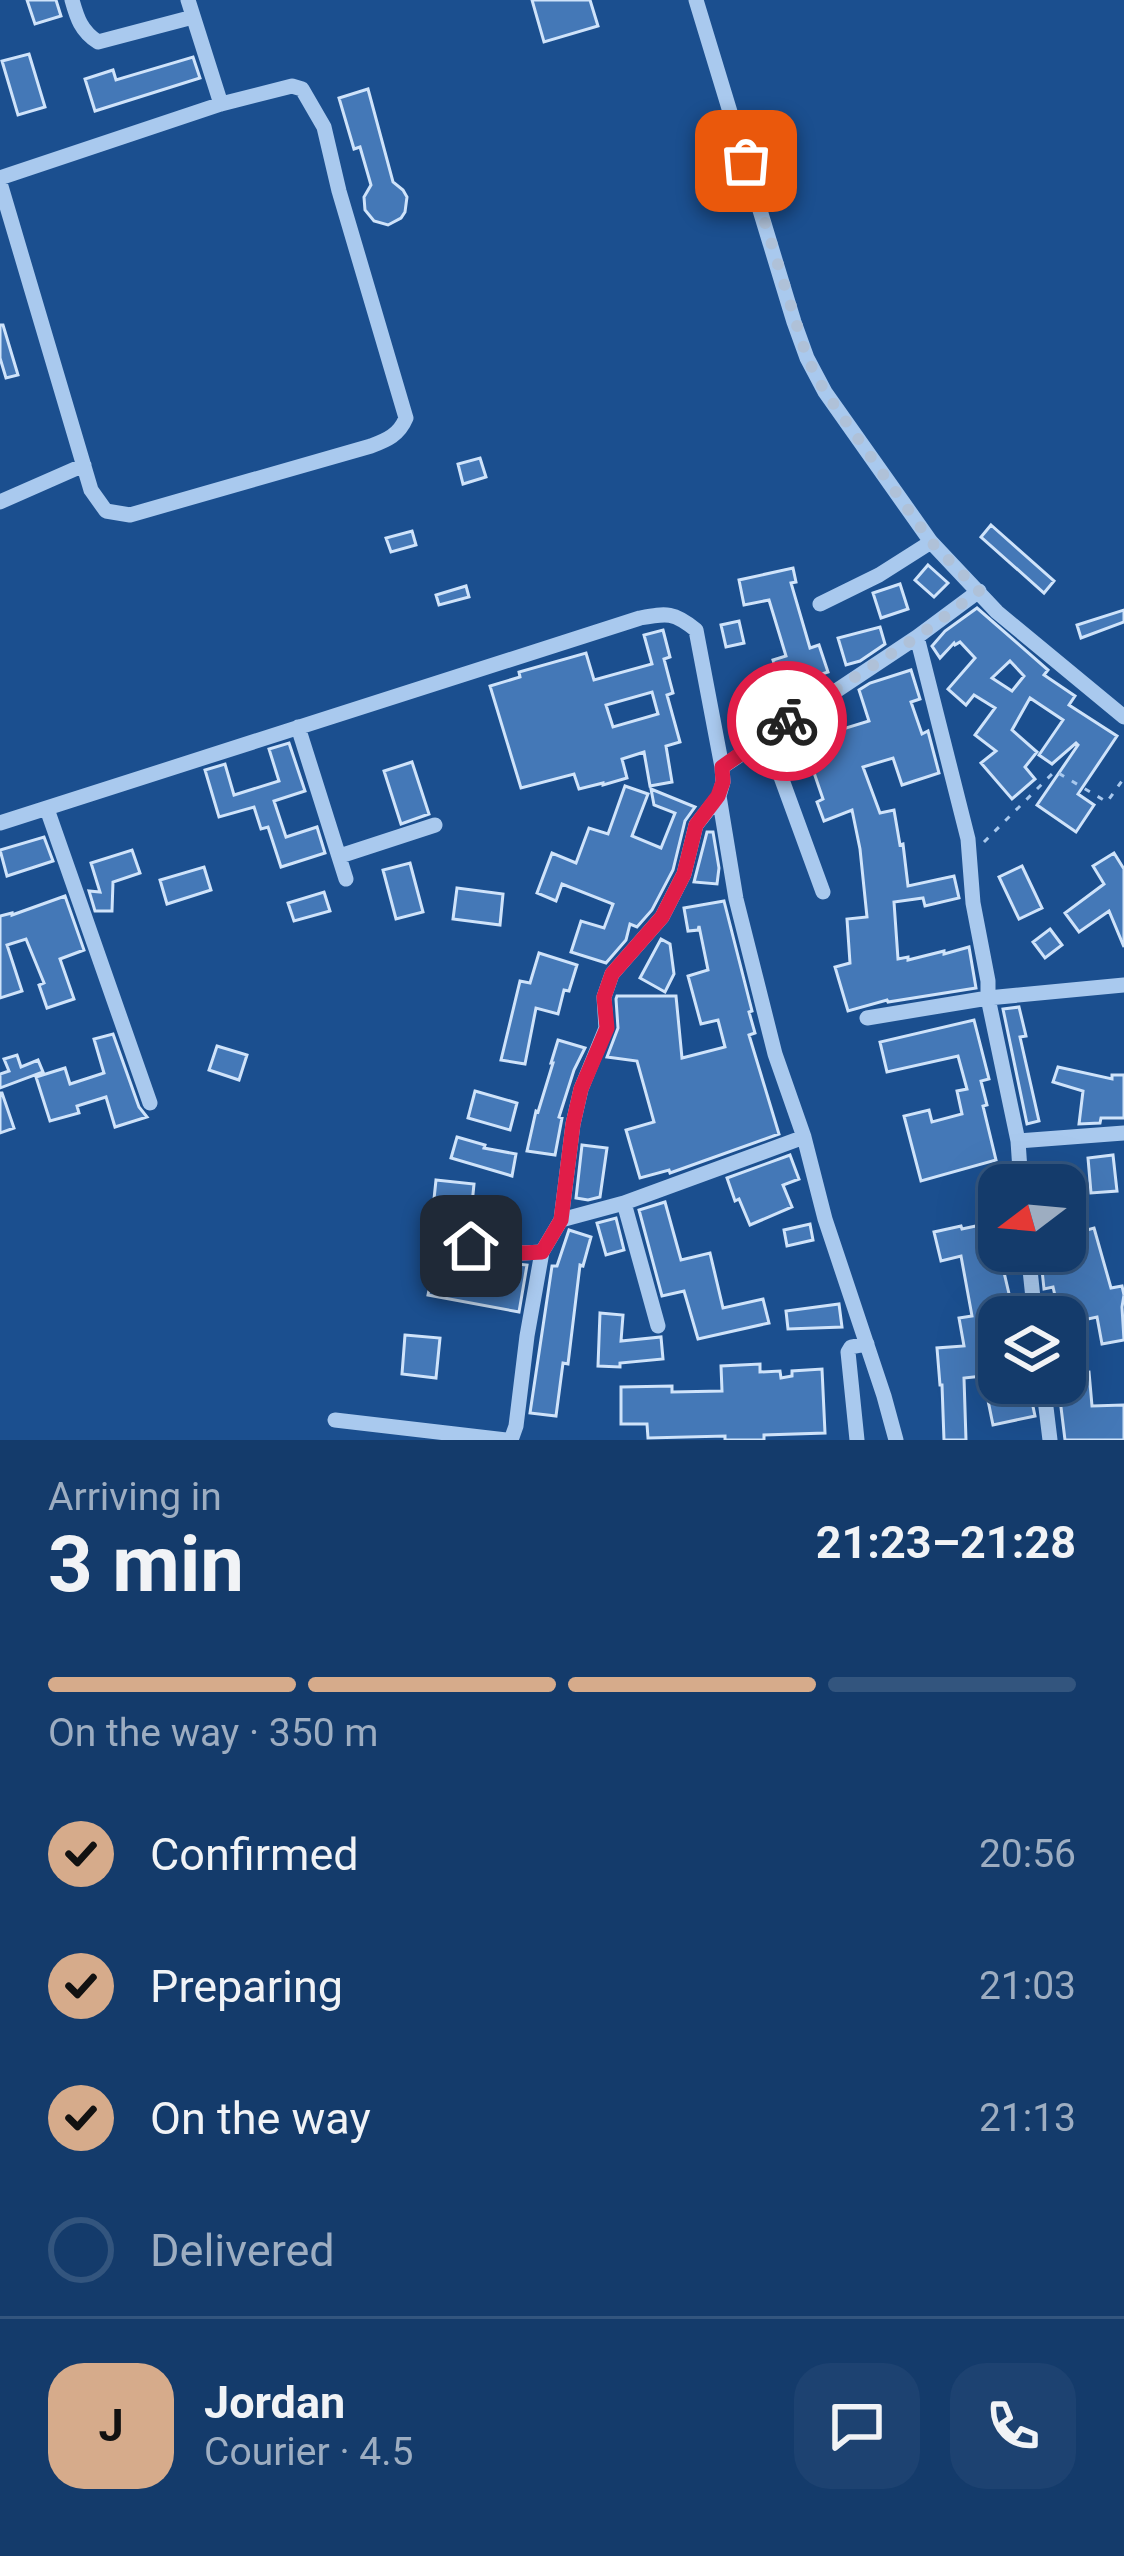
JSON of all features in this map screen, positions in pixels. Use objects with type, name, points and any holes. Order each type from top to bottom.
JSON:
[{"type":"street","points":[[72,0],[86,34],[98,42],[190,8],[221,104]]},
{"type":"street","points":[[696,0],[807,358],[846,426],[931,542],[997,612],[1124,717]]},
{"type":"street","points":[[292,86],[302,89],[313,103],[324,127],[406,418],[392,438],[371,446],[130,514],[106,511],[91,490],[0,180],[221,104],[292,86]]},
{"type":"street","points":[[0,502],[84,465]]},
{"type":"street","points":[[820,604],[931,542]]},
{"type":"street","points":[[722,767],[979,591]]},
{"type":"street","points":[[0,823],[640,617],[667,613],[696,630],[723,782],[696,825],[684,874],[662,917],[612,974],[604,997],[607,1028],[581,1089],[561,1220],[542,1252],[516,1426],[508,1440],[334,1420]]},
{"type":"street","points":[[917,637],[968,839],[988,998],[1020,1164]]},
{"type":"street","points":[[298,727],[346,879]]},
{"type":"street","points":[[766,736],[823,892]]},
{"type":"street","points":[[718,796],[775,1054],[896,1440]]},
{"type":"street","points":[[47,809],[150,1103]]},
{"type":"street","points":[[340,856],[435,826]]},
{"type":"street","points":[[868,1018],[988,998],[1124,985]]},
{"type":"street","points":[[1018,1141],[1124,1133]]},
{"type":"street","points":[[561,1220],[624,1203],[804,1137]]},
{"type":"street","points":[[624,1203],[658,1326]]},
{"type":"street","points":[[471,1246],[542,1252]]},
{"type":"street","points":[[857,1440],[848,1352],[850,1347],[867,1344]]},
{"type":"street","points":[[1046,1404],[1050,1440]]},
{"type":"path","points":[[970,856],[1055,771],[1107,802],[1124,778]]},
{"type":"building","points":[[27,0],[56,0],[61,16],[35,24]]},
{"type":"building","points":[[532,0],[590,0],[598,26],[544,42]]},
{"type":"building","points":[[29,54],[45,107],[18,115],[2,61]]},
{"type":"building","points":[[193,57],[200,78],[95,111],[85,79],[113,70],[116,80]]},
{"type":"building","points":[[368,89],[393,182],[407,197],[401,218],[388,225],[374,221],[365,210],[364,197],[371,185],[339,98]]},
{"type":"building","points":[[0,325],[18,375],[6,378],[0,358]]},
{"type":"building","points":[[480,458],[486,477],[463,484],[458,464]]},
{"type":"building","points":[[991,525],[1054,581],[1044,593],[981,537]]},
{"type":"building","points":[[412,531],[416,545],[391,552],[386,538]]},
{"type":"building","points":[[928,565],[948,583],[934,597],[915,580]]},
{"type":"building","points":[[793,568],[796,582],[791,583],[810,648],[819,645],[828,672],[782,687],[773,660],[786,656],[769,600],[744,605],[739,580]]},
{"type":"building","points":[[900,584],[908,609],[881,618],[873,593]]},
{"type":"building","points":[[466,586],[469,597],[439,605],[436,595]]},
{"type":"building","points":[[977,608],[1048,670],[1044,675],[1075,696],[1069,705],[1117,736],[1078,794],[1094,805],[1076,832],[1037,805],[1078,745],[1052,764],[1039,755],[1063,720],[1030,698],[1012,730],[1037,752],[1025,767],[1035,779],[1012,799],[981,763],[996,751],[975,735],[995,708],[974,695],[966,705],[948,689],[975,658],[960,642],[940,658],[932,646]],"holes":[[[1010,661],[1024,676],[1012,691],[992,678]]]},
{"type":"building","points":[[1124,610],[1124,622],[1081,638],[1077,625]]},
{"type":"building","points":[[739,621],[744,643],[726,647],[721,625]]},
{"type":"building","points":[[880,627],[885,644],[846,665],[838,638]]},
{"type":"building","points":[[663,630],[670,657],[664,659],[673,693],[667,695],[680,742],[666,746],[672,782],[650,786],[644,752],[622,759],[627,778],[579,789],[574,774],[521,788],[490,686],[520,677],[519,672],[586,653],[594,680],[652,664],[644,635]],"holes":[[[652,692],[658,714],[613,727],[606,705]]]},
{"type":"building","points":[[911,670],[920,699],[911,702],[922,734],[928,731],[939,773],[902,785],[893,758],[863,767],[880,813],[894,810],[908,886],[954,876],[959,898],[925,906],[923,898],[894,902],[898,959],[969,947],[976,988],[887,1000],[848,1011],[835,967],[850,963],[847,919],[867,917],[860,849],[852,810],[824,821],[817,802],[823,799],[810,761],[814,760],[802,728],[837,712],[843,729],[869,721],[859,690]]},
{"type":"building","points":[[289,743],[305,791],[274,801],[286,837],[317,827],[325,853],[281,867],[268,827],[261,829],[254,807],[219,817],[205,770],[225,764],[234,795],[279,781],[269,749]]},
{"type":"building","points":[[412,762],[429,814],[401,824],[384,771]]},
{"type":"building","points":[[625,786],[648,794],[632,836],[661,848],[675,813],[654,805],[651,789],[695,807],[685,821],[673,870],[652,910],[637,927],[630,924],[626,940],[606,963],[571,952],[581,921],[604,928],[613,904],[562,884],[556,901],[537,893],[552,853],[576,863],[589,828],[608,834]]},
{"type":"building","points":[[707,832],[713,832],[717,884],[694,882]]},
{"type":"building","points":[[44,837],[53,861],[7,876],[0,850]]},
{"type":"building","points":[[132,850],[140,873],[113,882],[112,911],[95,911],[89,891],[100,892],[91,863]]},
{"type":"building","points":[[1114,853],[1124,869],[1124,947],[1109,911],[1079,932],[1065,913],[1104,884],[1093,866]]},
{"type":"building","points":[[410,863],[423,912],[396,919],[383,870]]},
{"type":"building","points":[[1022,866],[1042,908],[1019,919],[999,877]]},
{"type":"building","points":[[204,867],[211,890],[167,904],[160,880]]},
{"type":"building","points":[[457,888],[503,894],[500,925],[453,919]]},
{"type":"building","points":[[324,892],[330,911],[294,921],[288,903]]},
{"type":"building","points":[[65,896],[84,950],[60,959],[74,999],[47,1008],[39,985],[44,983],[26,939],[7,945],[22,991],[0,998],[0,916]]},
{"type":"building","points":[[724,901],[752,1011],[755,1033],[749,1035],[779,1134],[670,1173],[640,1178],[626,1130],[654,1122],[637,1061],[607,1057],[618,1028],[616,999],[676,996],[682,1058],[725,1047],[718,1020],[701,1024],[688,976],[708,970],[699,926],[688,931],[684,908]]},
{"type":"building","points":[[1050,929],[1062,945],[1045,958],[1033,942]]},
{"type":"building","points":[[661,939],[670,944],[674,974],[665,992],[640,978]]},
{"type":"building","points":[[539,953],[577,965],[569,991],[564,990],[558,1014],[536,1008],[525,1064],[501,1060],[520,981],[530,983]]},
{"type":"building","points":[[1019,1007],[1026,1036],[1020,1037],[1039,1121],[1027,1124],[1003,1009]]},
{"type":"building","points":[[974,1020],[989,1079],[981,1081],[987,1105],[983,1106],[996,1160],[921,1181],[904,1116],[929,1110],[932,1122],[962,1114],[957,1091],[967,1089],[958,1056],[887,1072],[880,1042]]},
{"type":"building","points":[[113,1034],[139,1107],[147,1117],[115,1127],[106,1097],[77,1106],[79,1113],[50,1121],[36,1077],[65,1068],[70,1084],[104,1073],[94,1039]]},
{"type":"building","points":[[558,1040],[585,1048],[559,1117],[555,1155],[527,1151],[536,1111]]},
{"type":"building","points":[[217,1046],[247,1055],[239,1080],[209,1070]]},
{"type":"building","points":[[17,1055],[21,1067],[38,1060],[43,1072],[0,1088],[0,1074],[9,1071],[4,1059]]},
{"type":"building","points":[[1058,1067],[1112,1079],[1112,1075],[1124,1075],[1124,1118],[1079,1124],[1083,1091],[1053,1082]]},
{"type":"building","points":[[475,1091],[517,1103],[510,1130],[468,1118]]},
{"type":"building","points":[[0,1093],[14,1128],[0,1133]]},
{"type":"building","points":[[457,1137],[516,1154],[512,1176],[451,1158]]},
{"type":"building","points":[[582,1145],[607,1148],[600,1197],[588,1200],[576,1198]]},
{"type":"building","points":[[790,1155],[799,1179],[783,1185],[792,1207],[750,1225],[727,1178]]},
{"type":"building","points":[[1113,1155],[1117,1191],[1091,1193],[1088,1158]]},
{"type":"building","points":[[436,1180],[474,1184],[472,1204],[434,1199]]},
{"type":"building","points":[[665,1202],[681,1260],[710,1253],[723,1308],[763,1299],[769,1323],[698,1339],[684,1291],[662,1296],[639,1210]]},
{"type":"building","points":[[616,1218],[624,1250],[606,1255],[597,1223]]},
{"type":"building","points":[[810,1224],[813,1240],[787,1246],[784,1230]]},
{"type":"building","points":[[978,1226],[978,1272],[1004,1272],[1010,1296],[978,1296],[978,1377],[964,1378],[966,1440],[944,1440],[937,1348],[964,1346],[959,1318],[972,1316],[961,1256],[941,1261],[934,1232]]},
{"type":"building","points":[[1094,1228],[1111,1288],[1122,1286],[1124,1340],[1102,1344],[1097,1317],[1086,1319],[1086,1296],[1055,1296],[1053,1287],[1044,1289],[1042,1272],[1086,1272],[1086,1230]]},
{"type":"building","points":[[569,1230],[591,1237],[580,1265],[568,1364],[563,1363],[556,1416],[530,1413],[552,1266],[557,1266]]},
{"type":"building","points":[[438,1244],[459,1248],[470,1259],[527,1265],[519,1312],[428,1295]]},
{"type":"building","points":[[839,1304],[842,1327],[788,1329],[786,1311]]},
{"type":"building","points":[[600,1313],[623,1315],[621,1341],[661,1337],[663,1359],[598,1366]]},
{"type":"building","points":[[405,1335],[440,1338],[436,1378],[402,1374]]},
{"type":"building","points":[[760,1364],[760,1372],[780,1371],[781,1378],[792,1376],[792,1371],[822,1369],[825,1433],[764,1435],[764,1440],[648,1438],[647,1424],[621,1424],[621,1387],[722,1391],[721,1366]]},
{"type":"building","points":[[1086,1372],[1092,1406],[1124,1405],[1124,1440],[1065,1440],[1061,1404],[1086,1404]]},
{"type":"building","points":[[989,1404],[1032,1404],[1035,1416],[993,1425]]},
{"type":"way so far","points":[[746,161],[794,322],[825,392],[931,542],[979,591],[787,721]]},
{"type":"route","points":[[471,1246],[542,1252],[561,1220],[573,1124],[581,1089],[607,1028],[604,997],[612,974],[662,917],[684,874],[696,825],[718,796],[722,767],[787,721]]}]
